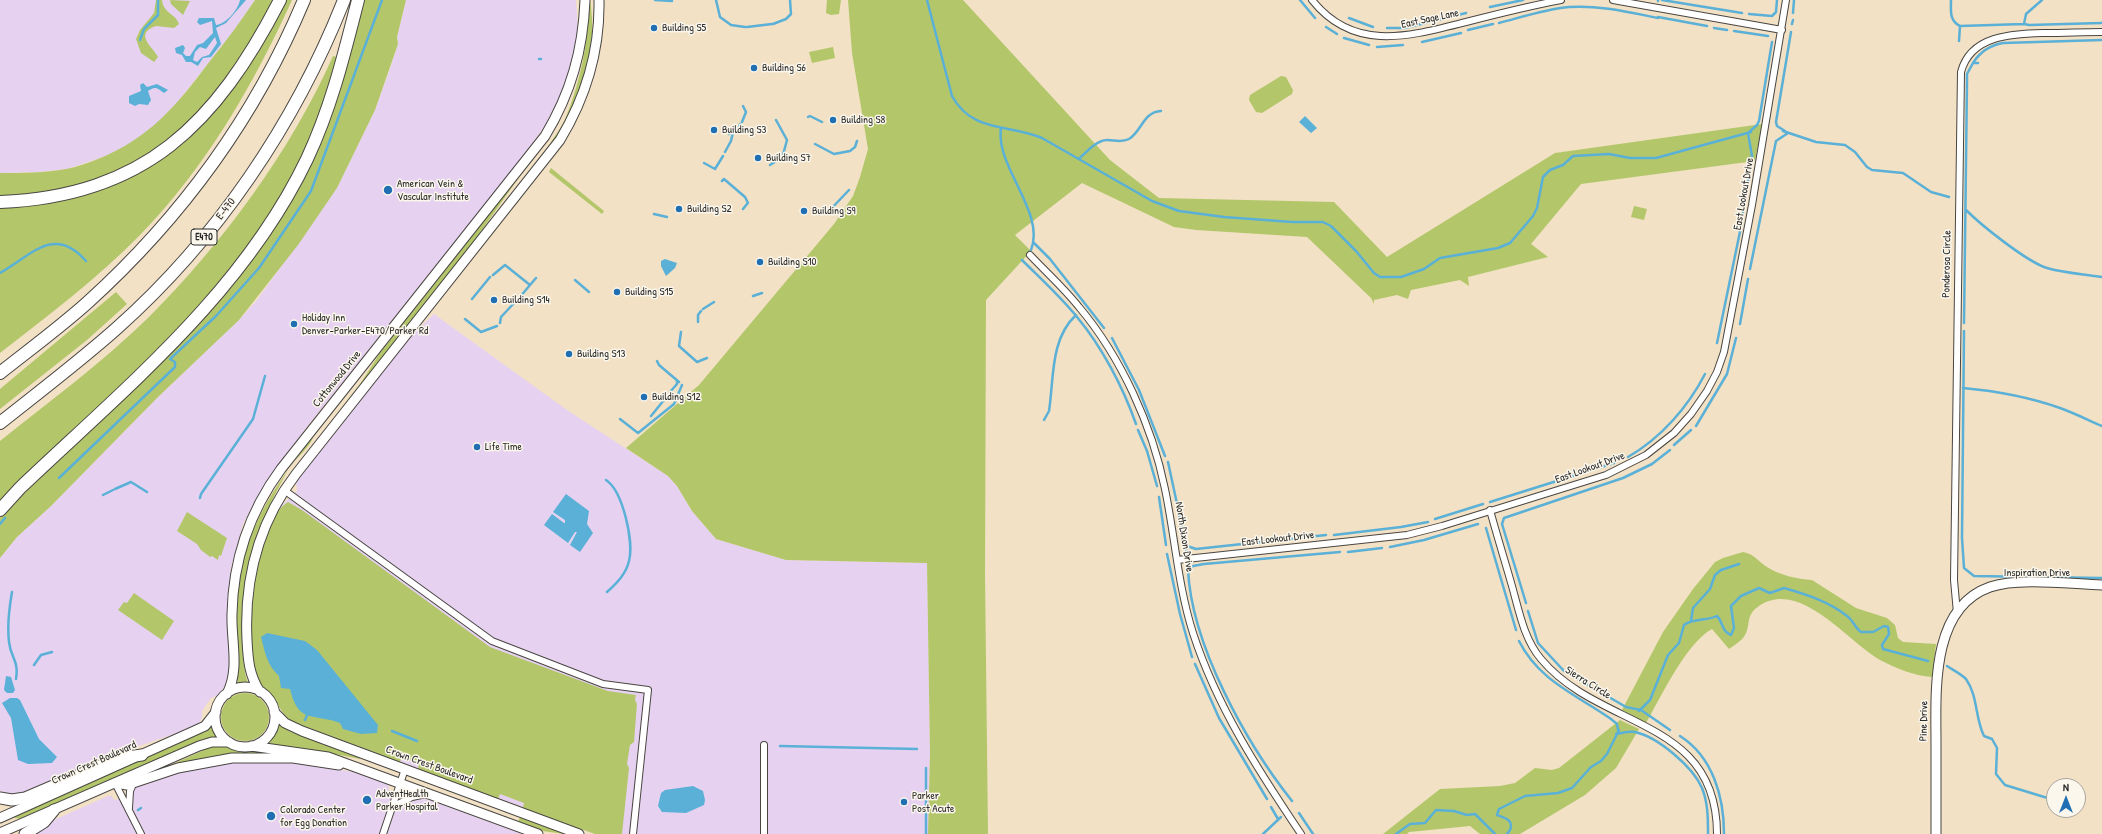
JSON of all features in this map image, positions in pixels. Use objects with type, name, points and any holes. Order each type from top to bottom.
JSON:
[{"type":"highway","points":[[0,202],[44,198],[86,190],[120,176],[161,153],[187,131],[218,98],[253,47],[280,0]]},
{"type":"highway","points":[[0,373],[70,318],[105,286],[157,235],[185,201],[223,150],[249,109],[284,45],[304,0]]},
{"type":"highway","name":"E-470","points":[[0,423],[117,328],[158,288],[207,233],[251,176],[291,111],[323,49],[344,0]]},
{"type":"highway","points":[[0,510],[20,488],[198,318],[260,242],[294,186],[321,129],[340,72],[358,0]]},
{"type":"highway","points":[[0,798],[12,800],[25,798],[119,758],[142,755]]},
{"type":"highway","points":[[25,834],[31,828],[44,822],[54,810]]},
{"type":"main road","name":"Cottonwood Drive","points":[[227,694],[233,683],[234,672],[232,615],[235,576],[242,546],[256,511],[281,469],[550,128],[563,104],[575,70],[583,34],[585,0]]},
{"type":"main road","points":[[251,746],[262,741],[270,733],[274,724],[274,712],[268,699],[260,692],[252,678],[249,664],[246,622],[247,594],[252,567],[260,538],[271,514],[284,490],[558,143],[578,106],[589,76],[597,38],[599,0]]},
{"type":"main road","name":"Inspiration Drive","points":[[1957,613],[1977,594],[2001,584],[2022,583],[2102,586]]},
{"type":"main road","name":"Pine Drive","points":[[1936,834],[1938,672],[1944,639],[1957,613]]},
{"type":"main road","points":[[260,692],[250,688],[243,688],[227,694],[220,703],[216,712],[217,731],[229,742],[238,746],[251,746],[324,756],[538,834]]},
{"type":"main road","name":"Crown Crest Boulevard","points":[[0,818],[199,729],[216,712]]},
{"type":"main road","name":"Crown Crest Boulevard","points":[[274,712],[293,727],[579,834]]},
{"type":"main road","points":[[0,833],[199,746],[212,742],[229,742]]},
{"type":"main road","points":[[116,783],[127,785],[181,767],[232,758],[293,758],[353,767]]},
{"type":"street","name":"East Sage Lane","points":[[1312,0],[1330,18],[1350,29],[1369,36],[1390,37],[1423,32],[1561,0]]},
{"type":"street","points":[[1613,0],[1782,30]]},
{"type":"street","name":"East Lookout Drive","points":[[1177,560],[1401,536],[1426,530],[1589,480],[1632,463],[1652,452],[1670,437],[1691,414],[1707,391],[1717,372],[1725,347],[1752,205],[1786,0]]},
{"type":"street","name":"Ponderosa Circle","points":[[1957,613],[1954,580],[1961,72],[1965,60],[1972,51],[1993,38],[2027,34],[2102,32]]},
{"type":"street","name":"North Dixon Drive","points":[[1030,255],[1086,316],[1112,356],[1127,383],[1147,429],[1161,472],[1171,519],[1177,560],[1191,625],[1216,694],[1245,749],[1301,834]]},
{"type":"street","points":[[284,490],[492,641],[606,685],[648,690],[633,834]]},
{"type":"street","name":"Sierra Circle","points":[[1490,510],[1525,630],[1538,655],[1554,674],[1571,686],[1673,743],[1691,758],[1701,771],[1713,796],[1717,834]]},
{"type":"street","points":[[764,745],[764,834]]},
{"type":"street","points":[[383,834],[394,806],[394,800],[405,769]]},
{"type":"street","points":[[129,808],[130,791],[134,782]]},
{"type":"street","points":[[116,783],[124,803],[129,808],[141,834]]},
{"type":"street","points":[[394,806],[412,797],[428,793]]},
{"type":"street","points":[[506,822],[511,809]]},
{"type":"shaded area","points":[[0,0],[255,0],[236,28],[169,113],[155,126],[130,144],[106,156],[67,169],[39,172],[0,173]]},
{"type":"shaded area","points":[[406,0],[576,0],[578,29],[573,58],[563,90],[553,112],[545,126],[518,163],[306,428],[260,493],[243,524],[231,568],[227,610],[230,672],[227,683],[219,695],[211,698],[202,711],[202,718],[199,723],[194,727],[93,762],[21,793],[12,794],[0,791],[0,558],[17,537],[51,506],[158,397],[239,320],[257,300],[337,188],[375,110],[398,44],[397,37]]},
{"type":"shaded area","points":[[434,314],[567,410],[668,476],[677,486],[692,511],[716,539],[786,560],[927,563],[930,753],[928,834],[595,834],[376,753],[288,719],[284,715],[274,698],[261,685],[253,651],[280,507],[297,491],[296,482],[375,382],[415,332]]},
{"type":"shaded area","points":[[280,760],[354,772],[390,784],[388,789],[412,801],[423,798],[430,800],[523,834],[29,834],[38,827],[108,796],[112,796],[113,799],[116,800],[133,792],[136,787],[142,783],[210,764]]},
{"type":"green space","points":[[156,0],[162,0],[167,11],[179,24],[174,28],[156,26],[149,29],[146,33],[146,41],[158,57],[154,62],[141,53],[136,39],[140,30],[154,13]]},
{"type":"green space","points":[[170,0],[190,1],[183,15],[171,4]]},
{"type":"green space","points":[[255,0],[274,0],[233,71],[203,109],[182,129],[159,147],[136,162],[111,174],[85,183],[58,190],[0,196],[0,173],[50,171],[78,166],[116,151],[148,130],[174,106],[186,92],[228,38]]},
{"type":"green space","points":[[285,0],[292,0],[262,63],[227,123],[187,181],[141,234],[108,266],[37,325],[0,353],[0,207],[47,202],[179,145]]},
{"type":"green space","points":[[365,0],[406,0],[397,37],[398,44],[375,110],[337,188],[298,245],[239,320],[158,397],[51,506],[17,537],[0,558],[0,518],[11,504],[212,309],[269,237],[296,192],[336,100]]},
{"type":"green space","points":[[589,0],[591,4],[592,33],[587,68],[582,86],[568,120],[549,146],[564,121],[576,89],[586,44]]},
{"type":"green space","points":[[827,0],[841,0],[839,14],[831,15],[826,13]]},
{"type":"green space","points":[[848,0],[963,0],[1110,160],[1159,198],[1334,202],[1387,257],[1555,153],[1762,124],[1755,161],[1581,184],[1531,244],[1548,257],[1468,277],[1469,286],[1460,280],[1411,290],[1408,299],[1397,295],[1374,300],[1374,304],[1371,298],[1307,237],[1196,230],[1174,227],[1082,183],[1015,235],[1031,251],[986,300],[985,574],[988,834],[928,834],[930,753],[927,563],[786,560],[716,539],[692,511],[677,486],[668,476],[626,448],[699,385],[834,224],[853,196],[868,149],[852,53]]},
{"type":"green space","points":[[833,47],[835,58],[812,63],[809,52]]},
{"type":"green space","points":[[333,56],[340,58],[313,135],[270,219],[187,322],[0,504],[0,441],[76,381],[131,334],[176,289],[203,259],[253,195],[276,161],[297,127]]},
{"type":"green space","points":[[1281,76],[1286,77],[1293,90],[1292,94],[1262,113],[1256,112],[1249,100],[1250,95]]},
{"type":"green space","points":[[551,168],[604,211],[602,214],[549,172]]},
{"type":"green space","points":[[525,169],[470,247],[332,420],[360,384],[380,353]]},
{"type":"green space","points":[[1634,206],[1647,209],[1644,220],[1631,217]]},
{"type":"green space","points":[[116,292],[127,304],[87,340],[0,409],[0,389]]},
{"type":"green space","points":[[313,437],[309,445],[294,462]]},
{"type":"green space","points":[[287,472],[267,511],[252,552],[247,573],[242,617],[244,662],[248,683],[238,684],[237,615],[239,586],[244,559],[252,534],[263,511],[276,487]]},
{"type":"green space","points":[[288,502],[302,510],[490,647],[608,691],[636,695],[635,700],[637,704],[634,742],[630,745],[627,764],[629,768],[622,834],[595,834],[525,809],[523,807],[524,803],[500,794],[498,799],[418,769],[419,764],[402,757],[400,762],[291,721],[282,712],[257,678],[253,661],[251,638],[254,584],[259,557],[267,533],[276,514]]},
{"type":"green space","points":[[187,512],[227,538],[221,556],[219,555],[218,560],[212,556],[210,557],[201,550],[197,544],[177,531]]},
{"type":"green space","points":[[1743,552],[1753,556],[1767,567],[1777,572],[1794,578],[1812,580],[1856,608],[1887,618],[1895,625],[1898,638],[1903,642],[1936,644],[1932,677],[1899,669],[1880,660],[1823,616],[1807,606],[1791,600],[1775,600],[1755,609],[1750,616],[1747,631],[1744,637],[1729,649],[1712,629],[1702,636],[1684,658],[1646,723],[1622,710],[1663,632],[1693,589],[1715,562]]},
{"type":"green space","points":[[134,593],[174,621],[162,640],[118,610],[124,602],[127,603]]},
{"type":"green space","points":[[240,693],[250,693],[259,697],[265,703],[268,708],[268,726],[259,737],[250,741],[240,741],[231,737],[225,731],[221,722],[221,712],[225,703],[231,697]]},
{"type":"green space","points":[[1620,720],[1639,729],[1616,768],[1585,795],[1520,834],[1480,834],[1470,826],[1409,832],[1407,834],[1383,834],[1440,789],[1500,786],[1515,783],[1535,768],[1552,770],[1559,768]]},
{"type":"green space","points":[[279,724],[291,732],[360,759],[309,749],[265,745],[275,734]]},
{"type":"green space","points":[[212,726],[216,737],[203,739],[23,819],[14,818],[195,736]]},
{"type":"green space","points":[[213,746],[227,747],[241,751],[264,751],[266,753],[155,772]]},
{"type":"green space","points":[[520,817],[565,834],[542,831],[518,822]]},
{"type":"water","points":[[240,0],[246,0],[226,23],[216,28],[221,44],[211,57],[203,58],[198,66],[191,62],[186,62],[182,55],[176,53],[175,48],[183,45],[185,48],[183,53],[186,56],[190,56],[197,45],[203,43],[213,33],[212,21],[200,25],[197,22],[199,18],[214,18],[216,25],[220,24],[231,16]],"holes":[[[215,37],[217,43],[209,55],[202,57],[197,62],[193,60],[195,52],[200,47],[206,49]]]},
{"type":"water","points":[[143,83],[147,87],[157,84],[168,90],[164,93],[155,88],[148,91],[151,100],[148,105],[139,104],[135,106],[129,103],[129,96],[141,91],[140,85]]},
{"type":"water","points":[[1305,116],[1317,128],[1311,133],[1299,122]]},
{"type":"water","points":[[665,259],[677,263],[675,268],[666,276],[661,266],[661,261]]},
{"type":"water","points":[[566,494],[589,511],[587,524],[593,533],[580,552],[570,545],[577,532],[575,532],[568,543],[544,525],[552,514],[565,523],[565,520],[553,512]]},
{"type":"water","points":[[267,633],[305,641],[317,650],[378,725],[377,733],[361,734],[343,729],[340,723],[302,713],[297,708],[293,700],[290,689],[281,688],[279,676],[272,668],[267,658],[261,637]]},
{"type":"water","points":[[6,676],[11,677],[15,690],[13,693],[7,693],[4,690]]},
{"type":"water","points":[[10,698],[17,698],[20,700],[39,739],[57,757],[52,763],[28,764],[18,760],[11,718],[2,703]]},
{"type":"water","points":[[693,786],[703,791],[705,800],[704,805],[686,813],[662,812],[658,806],[661,793],[665,790]]},
{"type":"waterway","points":[[140,40],[144,29],[158,15],[158,0]]},
{"type":"waterway","points":[[59,478],[175,367],[175,362],[170,359],[216,316],[259,268],[311,191],[382,0]]},
{"type":"waterway","points":[[655,0],[672,1]]},
{"type":"waterway","points":[[716,0],[720,17],[731,25],[745,27]]},
{"type":"waterway","points":[[773,24],[786,19],[791,14],[790,0]]},
{"type":"waterway","points":[[927,0],[952,96],[960,108],[970,116],[992,126],[1042,138],[1152,201],[1179,211],[1224,217],[1292,222],[1323,222],[1331,226],[1356,251],[1374,273],[1380,277],[1401,277],[1424,269],[1440,258],[1498,248],[1510,243],[1533,216],[1537,208],[1543,177],[1550,170],[1563,165],[1573,156],[1609,154],[1630,158],[1656,158],[1751,132]]},
{"type":"waterway","points":[[1300,0],[1315,18]]},
{"type":"waterway","points":[[1490,7],[1523,0]]},
{"type":"waterway","points":[[1662,0],[1742,13]]},
{"type":"waterway","points":[[1749,14],[1772,16],[1776,12],[1777,0]]},
{"type":"waterway","points":[[1793,13],[1794,0]]},
{"type":"waterway","points":[[1951,0],[1952,18],[1956,24],[1960,26],[2024,24],[2026,14],[2042,0]]},
{"type":"waterway","points":[[1499,23],[1543,11],[1569,7],[1602,8],[1658,18]]},
{"type":"waterway","points":[[1387,28],[1405,28],[1466,13]]},
{"type":"waterway","points":[[1658,17],[1707,26]]},
{"type":"waterway","points":[[1349,18],[1373,27]]},
{"type":"waterway","points":[[1792,24],[1793,20]]},
{"type":"waterway","points":[[2024,24],[2102,23]]},
{"type":"waterway","points":[[747,27],[772,24]]},
{"type":"waterway","points":[[1468,30],[1493,24]]},
{"type":"waterway","points":[[1959,41],[1960,26]]},
{"type":"waterway","points":[[1326,27],[1337,34]]},
{"type":"waterway","points":[[1714,28],[1727,30]]},
{"type":"waterway","points":[[1734,31],[1768,36]]},
{"type":"waterway","points":[[1785,131],[1777,126],[1776,122],[1791,32]]},
{"type":"waterway","points":[[1422,42],[1461,33]]},
{"type":"waterway","points":[[1344,38],[1369,45]]},
{"type":"waterway","points":[[1978,63],[1973,63],[1982,52],[1994,45],[2003,43],[2102,40]]},
{"type":"waterway","points":[[1743,212],[1752,156],[1748,133],[1757,125],[1759,121],[1772,42]]},
{"type":"waterway","points":[[1377,47],[1403,45]]},
{"type":"waterway","points":[[1964,323],[1967,74],[1973,63]]},
{"type":"waterway","points":[[742,122],[746,112],[743,106]]},
{"type":"waterway","points":[[1079,159],[1099,142],[1107,140],[1123,141],[1129,139],[1133,136],[1146,118],[1155,112],[1161,111]]},
{"type":"waterway","points":[[808,117],[810,116],[822,122]]},
{"type":"waterway","points":[[776,120],[787,140],[783,155]]},
{"type":"waterway","points":[[729,134],[739,128],[740,124]]},
{"type":"waterway","points":[[1001,128],[1001,143],[1005,158],[1027,205],[1032,220],[1034,235],[1031,250]]},
{"type":"waterway","points":[[1783,131],[1816,142],[1845,145],[1855,152],[1867,167],[1872,170],[1903,173],[1931,192],[1949,197]]},
{"type":"waterway","points":[[725,152],[731,141],[733,132]]},
{"type":"waterway","points":[[1750,269],[1776,141],[1788,133]]},
{"type":"waterway","points":[[815,144],[834,154],[850,151],[855,147],[857,141]]},
{"type":"waterway","points":[[704,163],[715,169],[723,156]]},
{"type":"waterway","points":[[770,165],[781,158]]},
{"type":"waterway","points":[[722,181],[724,179],[745,197],[748,203]]},
{"type":"waterway","points":[[830,210],[849,190]]},
{"type":"waterway","points":[[743,209],[747,204]]},
{"type":"waterway","points":[[1966,210],[1982,225],[2028,259],[2038,264],[2060,271],[2102,277]]},
{"type":"waterway","points":[[819,214],[829,211]]},
{"type":"waterway","points":[[654,214],[667,217]]},
{"type":"waterway","points":[[1717,343],[1742,222]]},
{"type":"waterway","points":[[1033,242],[1050,259],[1104,328]]},
{"type":"waterway","points":[[0,273],[32,252],[53,244],[63,245],[74,250],[86,261]]},
{"type":"waterway","points":[[1022,260],[1064,302],[1095,341],[1125,396],[1136,424]]},
{"type":"waterway","points":[[493,275],[505,265],[530,285],[536,278]]},
{"type":"waterway","points":[[472,299],[490,277]]},
{"type":"waterway","points":[[1740,324],[1748,279]]},
{"type":"waterway","points":[[575,280],[589,292]]},
{"type":"waterway","points":[[520,297],[530,285]]},
{"type":"waterway","points":[[753,296],[762,293]]},
{"type":"waterway","points":[[500,323],[501,317],[516,301]]},
{"type":"waterway","points":[[703,309],[714,302]]},
{"type":"waterway","points":[[698,322],[698,315],[701,311]]},
{"type":"waterway","points":[[1044,420],[1049,411],[1057,347],[1068,325],[1076,315]]},
{"type":"waterway","points":[[465,319],[481,332],[497,326]]},
{"type":"waterway","points":[[1964,331],[1962,538],[1964,568],[1974,576],[2102,578]]},
{"type":"waterway","points":[[681,332],[679,346],[697,362],[707,358]]},
{"type":"waterway","points":[[1112,338],[1139,390],[1165,456]]},
{"type":"waterway","points":[[1696,426],[1727,374],[1736,338]]},
{"type":"waterway","points":[[657,361],[659,365],[679,382]]},
{"type":"waterway","points":[[1628,457],[1652,441],[1672,421],[1682,410],[1705,374]]},
{"type":"waterway","points":[[200,498],[201,494],[253,419],[265,376]]},
{"type":"waterway","points":[[670,392],[677,384],[677,380]]},
{"type":"waterway","points":[[620,419],[638,433],[674,404],[682,385]]},
{"type":"waterway","points":[[1963,388],[2000,393],[2048,404],[2102,426]]},
{"type":"waterway","points":[[651,416],[664,400]]},
{"type":"waterway","points":[[1138,430],[1147,451],[1157,486]]},
{"type":"waterway","points":[[1674,445],[1691,430]]},
{"type":"waterway","points":[[1526,603],[1502,524],[1504,518],[1623,478],[1652,464],[1670,450]]},
{"type":"waterway","points":[[1168,462],[1187,546],[1186,550]]},
{"type":"waterway","points":[[1490,502],[1614,463]]},
{"type":"waterway","points":[[606,480],[612,486],[622,505],[630,542],[628,566],[618,582],[607,592]]},
{"type":"waterway","points":[[115,489],[131,482],[147,492]]},
{"type":"waterway","points":[[103,495],[113,490]]},
{"type":"waterway","points":[[1159,497],[1166,545]]},
{"type":"waterway","points":[[1435,519],[1483,504]]},
{"type":"waterway","points":[[0,524],[5,518]]},
{"type":"waterway","points":[[1334,535],[1401,527],[1428,522]]},
{"type":"waterway","points":[[1390,547],[1424,540],[1478,524]]},
{"type":"waterway","points":[[1486,528],[1516,630]]},
{"type":"waterway","points":[[1187,546],[1196,549],[1326,535]]},
{"type":"waterway","points":[[1348,552],[1382,548]]},
{"type":"waterway","points":[[1189,570],[1193,566],[1204,564],[1340,552]]},
{"type":"waterway","points":[[1167,554],[1180,614],[1192,657]]},
{"type":"waterway","points":[[1691,621],[1693,608],[1710,589],[1715,575],[1721,570],[1739,564]]},
{"type":"waterway","points":[[1188,569],[1191,598],[1199,629],[1210,660],[1240,722],[1274,777],[1292,801]]},
{"type":"waterway","points":[[1639,711],[1650,700],[1668,655],[1679,643],[1684,625],[1692,621],[1709,619],[1717,616],[1726,632],[1731,635],[1734,628],[1731,606],[1741,596],[1759,588],[1770,593],[1784,588],[1816,599],[1832,606],[1847,616],[1861,632],[1873,632],[1884,626],[1888,627],[1889,634],[1882,645],[1883,649],[1928,661]]},
{"type":"waterway","points":[[12,592],[8,636],[10,648],[16,663],[16,679]]},
{"type":"waterway","points":[[1528,611],[1538,643],[1564,671],[1626,707],[1641,710],[1670,730]]},
{"type":"waterway","points":[[1519,641],[1527,655],[1548,677],[1611,719],[1617,724],[1618,730]]},
{"type":"waterway","points":[[34,665],[41,655],[52,652]]},
{"type":"waterway","points":[[1195,664],[1219,718],[1267,799]]},
{"type":"waterway","points":[[1947,666],[1964,677],[1970,686],[1984,736],[1992,739],[1997,748],[1996,774],[2005,785],[2046,798]]},
{"type":"waterway","points":[[305,720],[308,713]]},
{"type":"waterway","points":[[1507,834],[1510,830],[1511,824],[1508,820],[1497,815],[1499,809],[1525,796],[1558,793],[1572,788],[1591,767],[1601,761],[1607,754],[1619,730]]},
{"type":"waterway","points":[[392,731],[417,741]]},
{"type":"waterway","points":[[1616,734],[1635,732],[1644,735],[1664,746],[1683,762],[1702,788],[1707,811],[1708,834]]},
{"type":"waterway","points":[[1680,736],[1701,755],[1714,779],[1722,806],[1724,834]]},
{"type":"waterway","points":[[780,746],[917,749]]},
{"type":"waterway","points":[[926,768],[926,834]]},
{"type":"waterway","points":[[1271,807],[1278,819]]},
{"type":"waterway","points":[[1396,834],[1410,824],[1425,823],[1436,810],[1454,811],[1467,815],[1475,814],[1495,834]]},
{"type":"waterway","points":[[1299,813],[1313,834]]},
{"type":"waterway","points":[[1263,834],[1281,817]]},
{"type":"place","name":"Building S5","points":[[654,28]]},
{"type":"place","name":"Building S6","points":[[754,68]]},
{"type":"place","name":"Building S8","points":[[833,120]]},
{"type":"place","name":"Building S3","points":[[714,130]]},
{"type":"place","name":"Building S7","points":[[758,158]]},
{"type":"place","name":"American Vein & Vascular Institute","points":[[388,190]]},
{"type":"place","name":"Building S2","points":[[679,209]]},
{"type":"place","name":"Building S9","points":[[804,211]]},
{"type":"place","name":"Building S10","points":[[760,262]]},
{"type":"place","name":"Building S15","points":[[617,292]]},
{"type":"place","name":"Building S14","points":[[494,300]]},
{"type":"place","name":"Holiday Inn Denver-Parker-E470/Parker Rd","points":[[294,324]]},
{"type":"place","name":"Building S13","points":[[569,354]]},
{"type":"place","name":"Building S12","points":[[644,397]]},
{"type":"place","name":"Life Time","points":[[477,447]]},
{"type":"place","name":"AdventHealth Parker Hospital","points":[[367,800]]},
{"type":"place","name":"Parker Post Acute","points":[[904,802]]},
{"type":"place","name":"Colorado Center for Egg Donation","points":[[271,816]]}]
